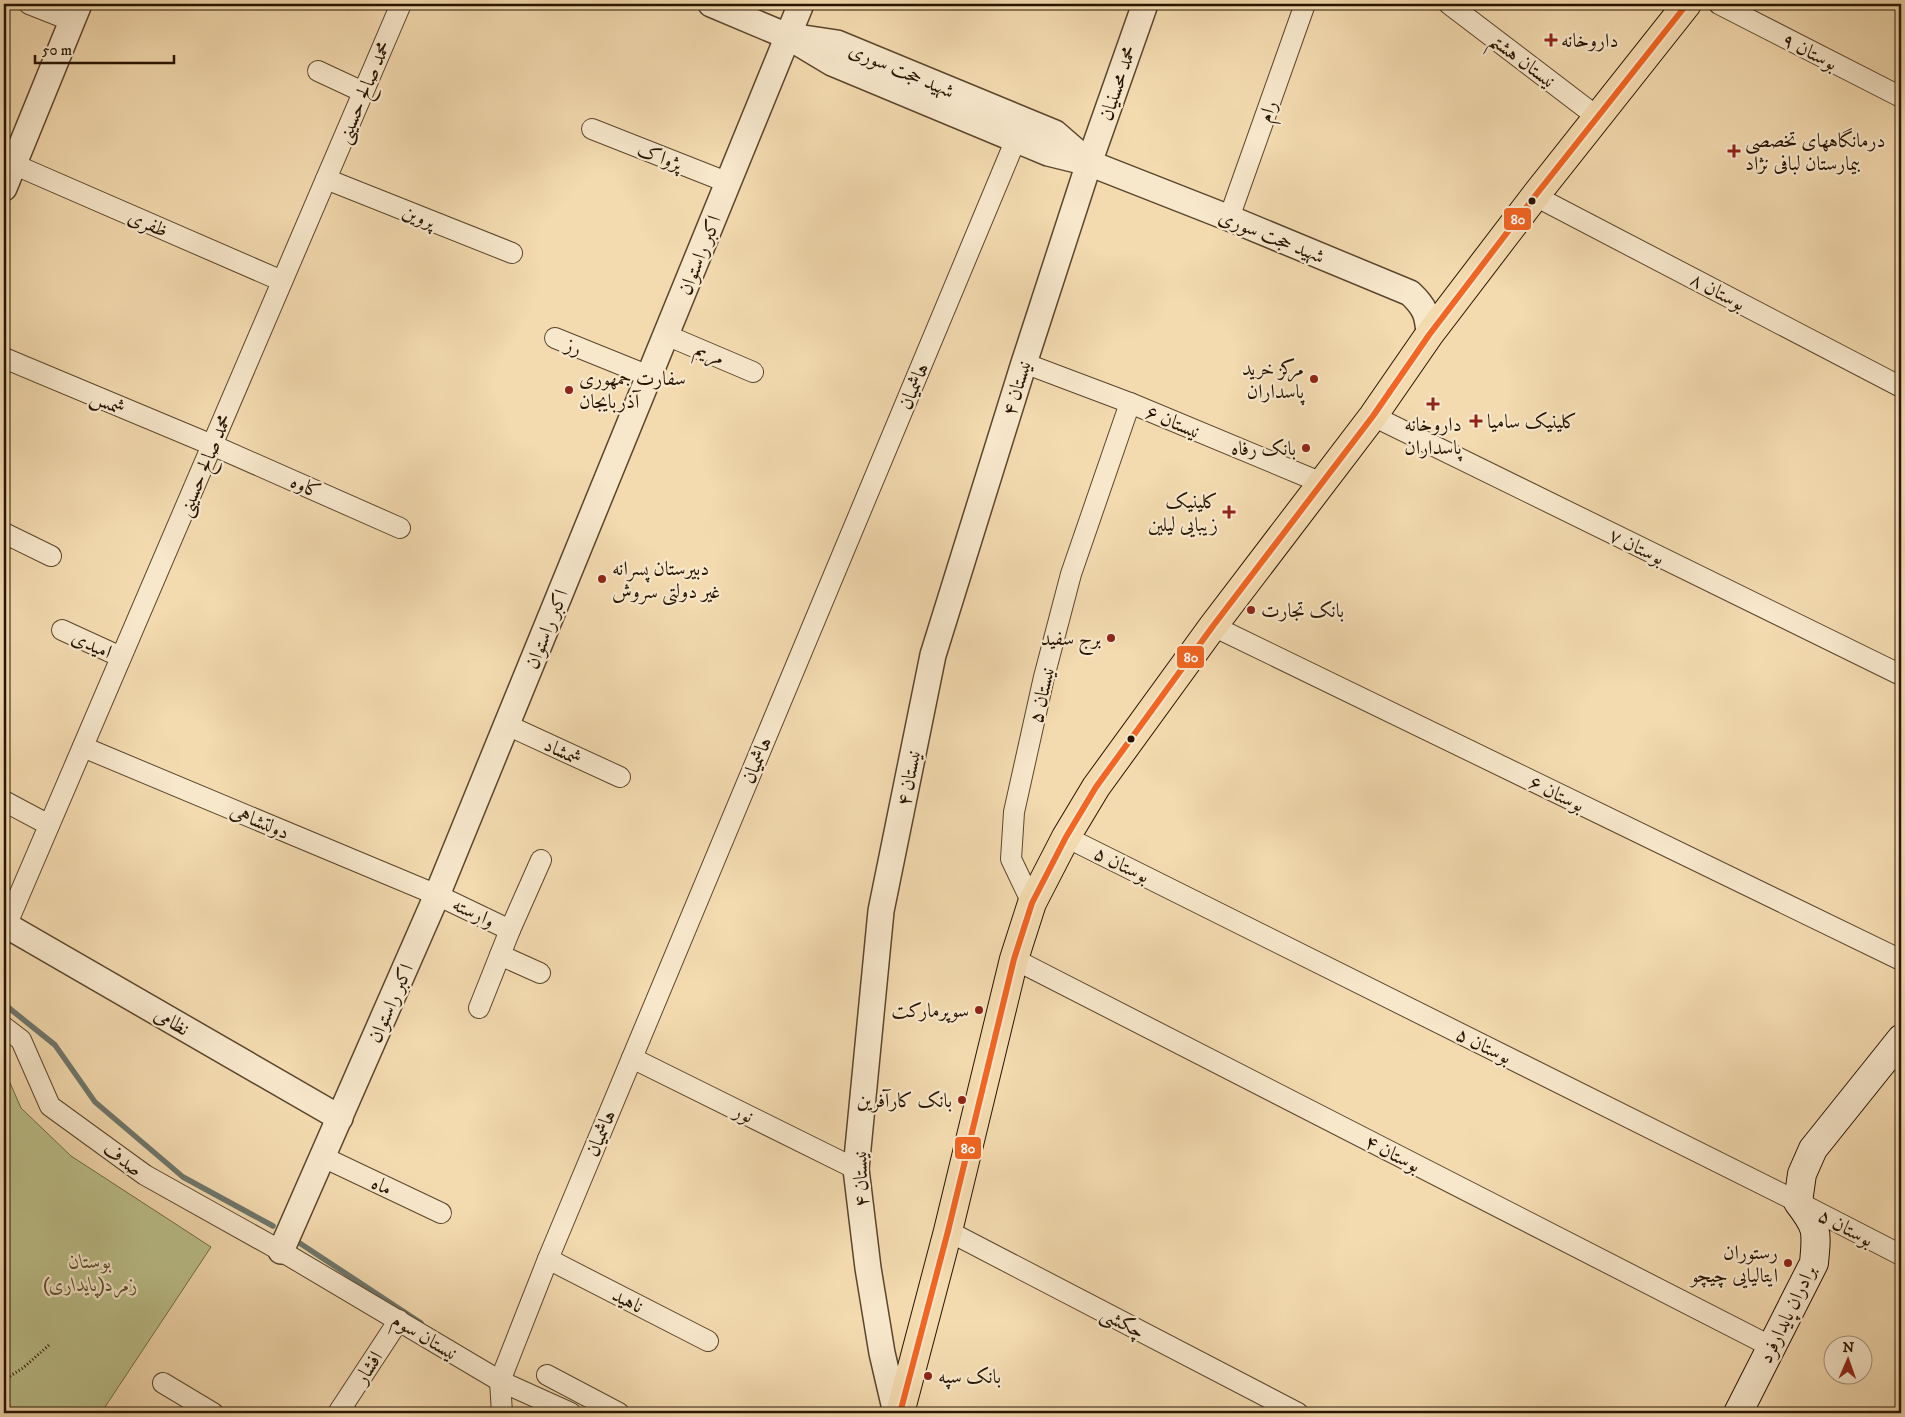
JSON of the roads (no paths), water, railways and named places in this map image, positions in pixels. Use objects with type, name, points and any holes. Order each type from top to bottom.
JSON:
[{"type":"main road","points":[[900,1413],[948,1231],[1014,959],[1032,903],[1066,837],[1096,787],[1213,626],[1373,416],[1429,335],[1596,116],[1687,4]]},
{"type":"main road","points":[[1798,1202],[1802,1174],[1813,1150],[1901,1039]]},
{"type":"main road","name":"برادران پایدارفرد","points":[[1738,1413],[1814,1263],[1817,1239],[1813,1222],[1798,1202]]},
{"type":"street","points":[[4,188],[76,12],[29,4]]},
{"type":"street","name":"محمد صالح حسینی","points":[[5,925],[401,4]]},
{"type":"street","name":"شهید حجت سوری","points":[[711,4],[787,36],[832,63],[1048,153],[1089,163],[1229,218],[1410,293],[1422,305],[1428,320],[1429,335]]},
{"type":"street","name":"اکبر راستوان","points":[[282,1251],[437,895],[801,4]]},
{"type":"street","name":"محمد محسنیان","points":[[1089,163],[1145,4]]},
{"type":"street","name":"رام","points":[[1229,218],[1306,4]]},
{"type":"street","name":"نیستان هشتم","points":[[1449,4],[1596,116]]},
{"type":"street","name":"بوستان ۹","points":[[1719,4],[1901,98]]},
{"type":"street","name":"شهید حجت سوری","points":[[787,36],[837,42],[1055,133],[1089,163]]},
{"type":"street","points":[[318,71],[363,92]]},
{"type":"street","name":"پژواک","points":[[592,129],[728,183]]},
{"type":"street","name":"هاشمیان","points":[[500,1381],[548,1259],[1016,139]]},
{"type":"street","name":"نیستان ۴","points":[[896,1413],[882,1353],[856,1169],[881,911],[933,655],[1024,363],[1089,163]]},
{"type":"street","name":"ظفری","points":[[13,164],[282,281]]},
{"type":"street","name":"پروین","points":[[326,179],[512,253]]},
{"type":"street","name":"بوستان ۸","points":[[1535,196],[1901,387]]},
{"type":"street","name":"مریم","points":[[666,334],[753,372]]},
{"type":"street","name":"رز","points":[[555,338],[649,376]]},
{"type":"street","name":"شمس","points":[[4,358],[212,445]]},
{"type":"street","name":"نیستان ۶","points":[[1024,363],[1130,403],[1322,483]]},
{"type":"street","name":"نیستان ۵","points":[[1032,903],[1011,859],[1014,812],[1044,677],[1071,574],[1130,403]]},
{"type":"street","name":"بوستان ۷","points":[[1373,416],[1901,675]]},
{"type":"street","name":"کاوه","points":[[212,445],[400,528]]},
{"type":"street","points":[[4,533],[51,556]]},
{"type":"street","name":"بوستان ۶","points":[[1213,626],[1901,960]]},
{"type":"street","name":"امیدی","points":[[62,630],[121,657]]},
{"type":"street","name":"شمشاد","points":[[507,725],[620,777]]},
{"type":"street","name":"دولتشاهی","points":[[83,747],[437,895]]},
{"type":"street","points":[[4,801],[49,825]]},
{"type":"street","name":"بوستان ۵","points":[[1066,837],[1901,1255]]},
{"type":"street","name":"وارسته","points":[[479,1008],[510,930],[541,860]]},
{"type":"street","name":"وارسته","points":[[437,895],[510,930]]},
{"type":"street","name":"نظامی","points":[[5,925],[340,1118]]},
{"type":"street","name":"وارسته","points":[[500,955],[540,973]]},
{"type":"street","name":"بوستان ۴","points":[[1014,959],[1772,1347]]},
{"type":"street","name":"صدف","points":[[4,1028],[21,1040],[50,1106],[145,1175],[282,1251]]},
{"type":"street","name":"نور","points":[[632,1058],[856,1169]]},
{"type":"street","name":"ماه","points":[[323,1157],[441,1213]]},
{"type":"street","name":"چکشی","points":[[948,1231],[1298,1413]]},
{"type":"street","name":"نیستان سوم","points":[[282,1251],[500,1381],[571,1413]]},
{"type":"street","name":"ناهید","points":[[548,1259],[708,1341]]},
{"type":"street","name":"افشار","points":[[338,1413],[399,1320]]},
{"type":"street","points":[[547,1375],[619,1413]]},
{"type":"street","points":[[500,1381],[502,1413]]},
{"type":"street","points":[[164,1383],[213,1413]]},
{"type":"waterway","points":[[4,1004],[55,1045],[95,1102],[183,1177],[273,1226]]},
{"type":"waterway","points":[[298,1242],[421,1323]]},
{"type":"place","name":"داروخانه","points":[[1551,40]]},
{"type":"place","name":"درمانگاههای تخصصی بیمارستان لبافی نژاد","points":[[1734,151]]},
{"type":"place","name":"مرکز خرید پاسداران","points":[[1314,379]]},
{"type":"place","name":"سفارت جمهوری آذربایجان","points":[[569,390]]},
{"type":"place","name":"داروخانه پاسداران","points":[[1433,404]]},
{"type":"place","name":"کلینیک سامیا","points":[[1476,421]]},
{"type":"place","name":"بانک رفاه","points":[[1306,448]]},
{"type":"place","name":"کلینیک زیبایی لیلین","points":[[1229,512]]},
{"type":"place","name":"دبیرستان پسرانه غیر دولتی سروش","points":[[602,579]]},
{"type":"place","name":"بانک تجارت","points":[[1251,610]]},
{"type":"place","name":"برج سفید","points":[[1111,638]]},
{"type":"place","name":"سوپرمارکت","points":[[979,1010]]},
{"type":"place","name":"بانک کارآفرین","points":[[962,1100]]},
{"type":"place","name":"رستوران ایتالیایی چیچو","points":[[1788,1263]]},
{"type":"place","name":"بانک سپه","points":[[928,1376]]},
{"type":"park label","name":"بوستان زمرد(پایداری)","points":[[90,1272]]}]
